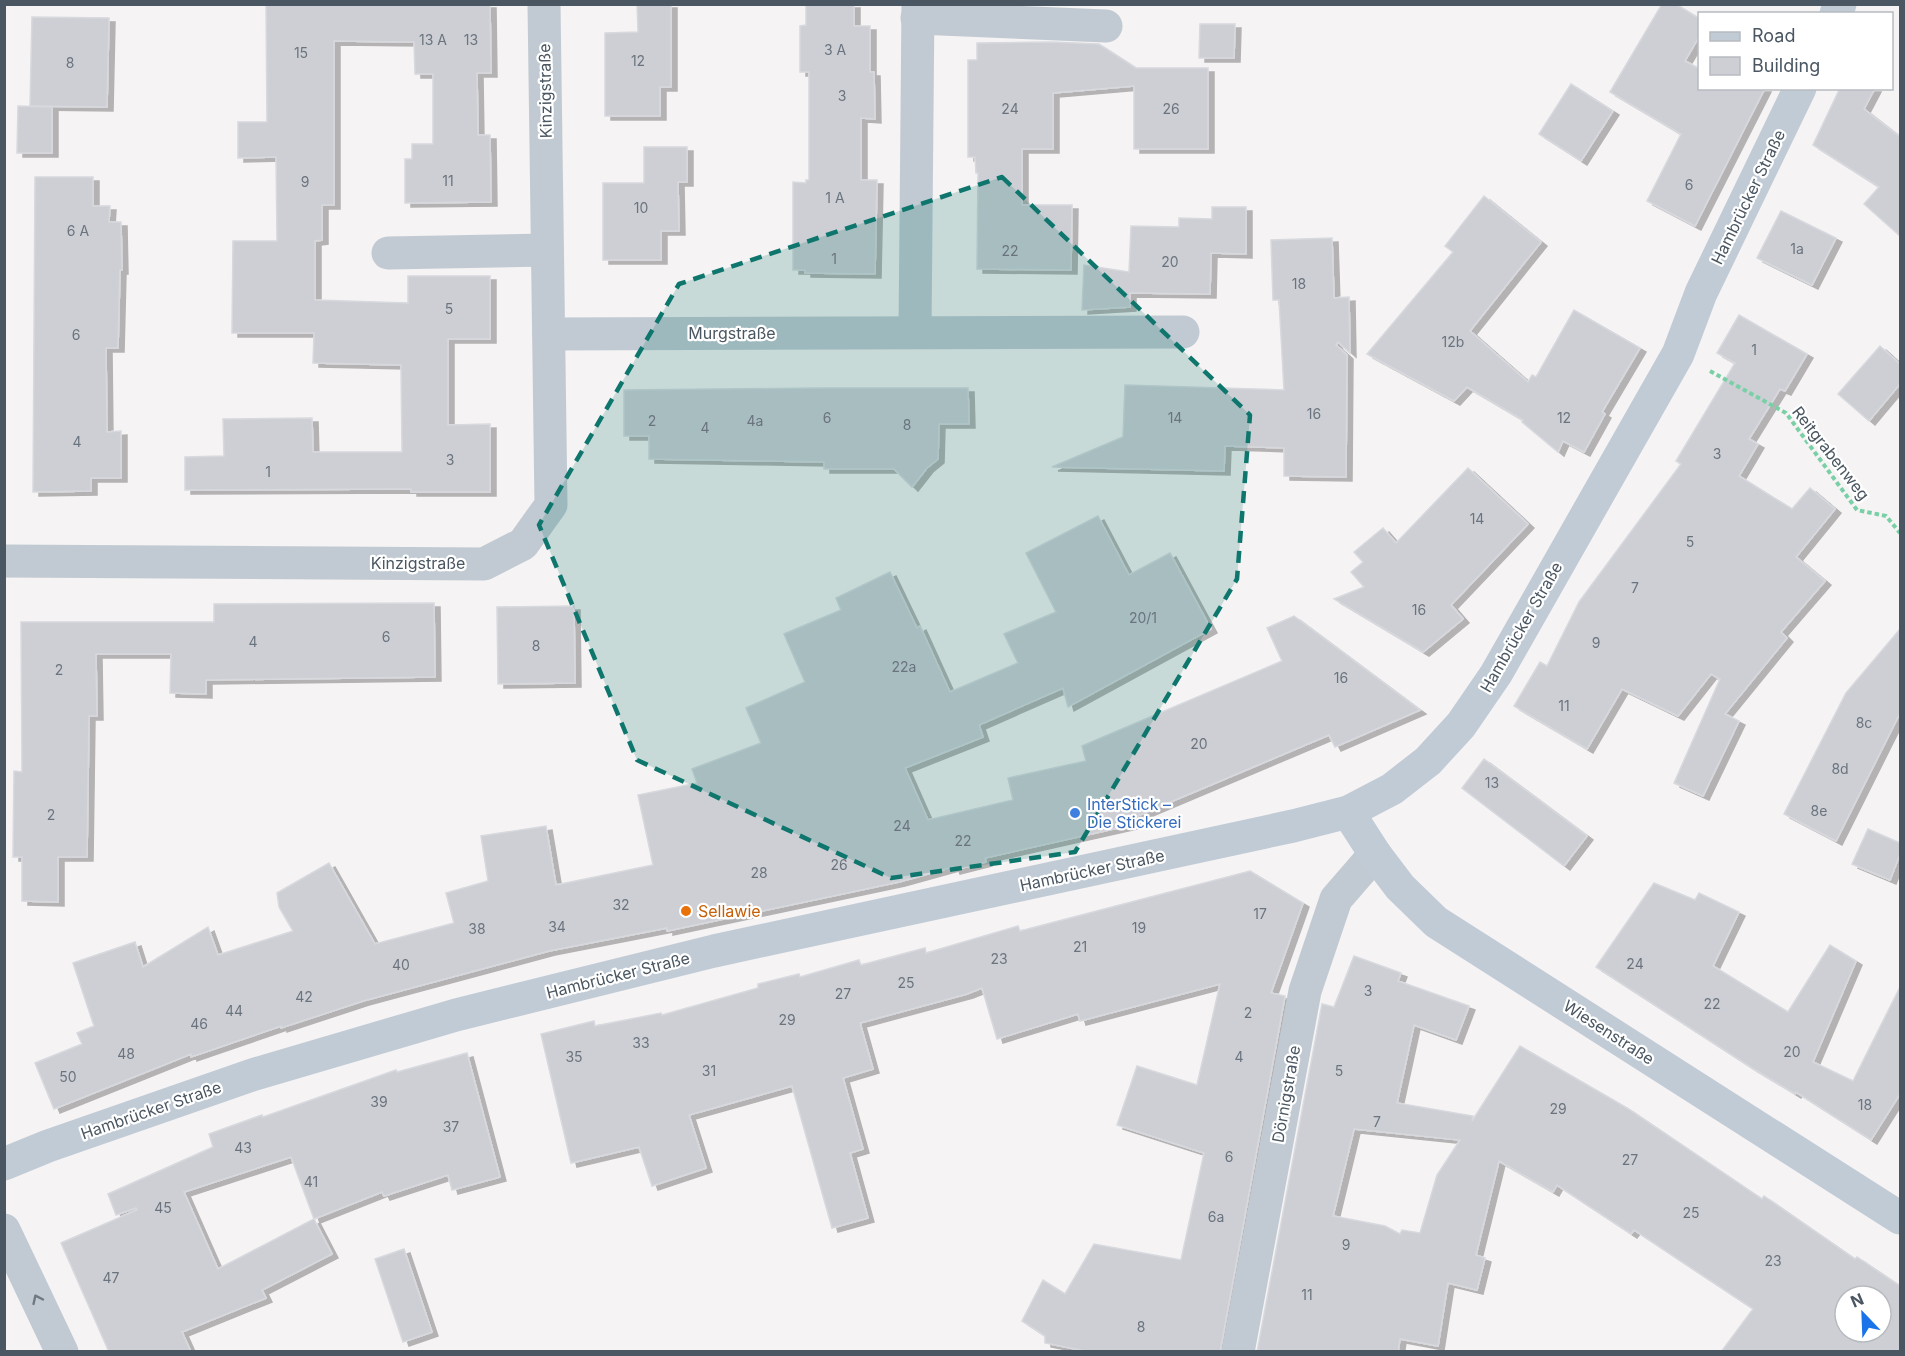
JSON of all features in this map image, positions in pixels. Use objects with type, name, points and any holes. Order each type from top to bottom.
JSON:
[{"type":"street","name":"Kinzigstraße","points":[[4,561],[484,564],[523,544],[551,505],[544,4]]},
{"type":"street","points":[[915,332],[917,11],[1106,26]]},
{"type":"street","name":"Hambrücker Straße","points":[[4,1164],[48,1146],[252,1075],[456,1015],[714,951],[1282,829],[1348,812],[1392,789],[1428,761],[1461,725],[1496,674],[1678,354],[1701,293],[1799,90]]},
{"type":"street","points":[[388,253],[547,250]]},
{"type":"street","name":"Murgstraße","points":[[549,334],[1183,332]]},
{"type":"street","name":"Wiesenstraße","points":[[1348,812],[1400,887],[1436,922],[1900,1218]]},
{"type":"street","name":"Dörnigstraße","points":[[1238,1352],[1305,991],[1336,899],[1375,854]]},
{"type":"street","points":[[4,1230],[62,1352]]},
{"type":"path","name":"Reitgrabenweg","points":[[1678,354],[1786,413],[1857,510],[1886,516],[1900,533]]},
{"type":"highlighted area","points":[[1002,177],[1250,415],[1237,579],[1075,852],[891,878],[637,760],[539,525],[679,284]]},
{"type":"building","points":[[266,4],[490,4],[491,73],[477,73],[478,135],[490,135],[491,202],[405,203],[405,159],[412,159],[412,144],[433,144],[433,74],[415,74],[414,42],[334,41],[334,205],[322,205],[322,240],[315,241],[315,300],[408,303],[408,276],[490,276],[490,339],[448,339],[448,425],[490,424],[490,492],[411,492],[411,489],[185,490],[185,457],[224,456],[223,419],[312,418],[313,452],[402,452],[401,365],[313,363],[314,333],[232,333],[233,241],[277,241],[276,157],[238,158],[238,122],[267,122]]},
{"type":"building","points":[[637,4],[671,4],[671,87],[660,87],[660,116],[605,116],[605,33],[638,32]]},
{"type":"building","points":[[806,4],[854,4],[854,26],[870,26],[870,72],[874,72],[875,119],[861,118],[861,180],[877,180],[875,274],[805,273],[805,270],[793,270],[793,182],[806,183],[806,180],[809,180],[809,72],[800,72],[800,26],[806,25]]},
{"type":"building","points":[[1662,4],[1676,4],[1698,18],[1698,38],[1685,61],[1698,68],[1698,90],[1764,90],[1695,226],[1647,201],[1681,134],[1610,92]]},
{"type":"building","points":[[32,17],[109,18],[107,107],[30,106]]},
{"type":"building","points":[[1200,24],[1235,24],[1234,58],[1199,58]]},
{"type":"building","points":[[977,43],[1099,44],[1136,68],[1208,68],[1208,149],[1134,149],[1134,86],[1053,93],[1053,149],[1022,149],[1022,205],[1072,205],[1071,270],[977,269],[978,173],[976,173],[975,157],[968,157],[968,60],[977,60]]},
{"type":"building","points":[[1571,84],[1613,111],[1581,161],[1539,134]]},
{"type":"building","points":[[1839,90],[1874,90],[1864,109],[1900,137],[1900,236],[1864,204],[1879,187],[1813,145]]},
{"type":"building","points":[[18,106],[52,107],[52,153],[17,153]]},
{"type":"building","points":[[644,147],[687,147],[687,182],[678,182],[679,231],[661,231],[661,260],[603,260],[603,183],[644,183]]},
{"type":"building","points":[[35,177],[93,177],[93,206],[110,206],[109,222],[121,222],[122,270],[120,270],[118,348],[106,348],[107,432],[121,431],[121,478],[91,478],[91,491],[33,492]]},
{"type":"building","points":[[1484,196],[1541,242],[1470,331],[1528,382],[1532,375],[1536,377],[1574,310],[1640,348],[1602,412],[1605,414],[1584,452],[1563,441],[1558,452],[1522,422],[1523,420],[1467,387],[1454,401],[1367,354],[1453,252],[1445,246]]},
{"type":"building","points":[[1212,207],[1246,207],[1246,254],[1211,253],[1210,294],[1130,293],[1130,307],[1082,310],[1084,265],[1129,272],[1131,226],[1179,227],[1179,218],[1212,219]]},
{"type":"building","points":[[1781,211],[1836,238],[1812,285],[1757,258]]},
{"type":"building","points":[[1332,238],[1334,298],[1349,297],[1350,353],[1338,342],[1336,345],[1347,355],[1346,477],[1284,476],[1284,448],[1225,446],[1224,471],[1052,467],[1123,437],[1125,385],[1284,390],[1279,300],[1273,300],[1271,240]]},
{"type":"building","points":[[1739,315],[1807,354],[1785,391],[1780,389],[1749,439],[1758,444],[1739,476],[1792,509],[1810,488],[1835,509],[1796,557],[1825,581],[1781,632],[1787,638],[1725,714],[1739,721],[1703,796],[1674,783],[1720,679],[1711,674],[1678,716],[1622,689],[1587,749],[1514,706],[1540,662],[1547,666],[1579,602],[1681,464],[1676,461],[1735,363],[1717,353]]},
{"type":"building","points":[[1880,346],[1900,364],[1900,384],[1869,421],[1838,394]]},
{"type":"building","points":[[968,388],[969,424],[939,424],[938,459],[927,468],[912,487],[894,469],[824,469],[824,462],[649,459],[649,436],[624,436],[624,390]]},
{"type":"building","points":[[1468,468],[1528,524],[1451,605],[1463,619],[1423,652],[1334,599],[1364,587],[1351,572],[1363,562],[1354,552],[1383,528],[1396,543]]},
{"type":"building","points":[[1098,516],[1129,575],[1170,553],[1211,629],[1068,707],[1063,688],[979,725],[983,737],[905,768],[928,820],[1013,800],[1008,778],[1086,761],[1082,746],[1282,661],[1267,628],[1294,616],[1420,710],[1335,747],[1329,735],[1135,817],[1136,824],[985,858],[986,862],[954,870],[953,867],[899,882],[667,931],[667,928],[549,951],[363,1001],[191,1057],[191,1054],[54,1109],[35,1063],[82,1044],[77,1033],[94,1026],[73,963],[135,942],[143,967],[208,927],[218,955],[293,931],[279,907],[277,893],[329,863],[375,944],[454,923],[446,893],[488,881],[481,836],[546,826],[556,885],[653,865],[638,795],[697,783],[692,769],[761,743],[746,708],[805,682],[784,634],[841,610],[836,598],[890,572],[917,628],[920,626],[950,692],[1018,663],[1004,634],[1056,612],[1026,553]]},
{"type":"building","points":[[434,603],[435,677],[206,680],[206,694],[170,693],[171,654],[96,654],[97,716],[89,716],[87,857],[58,857],[58,902],[22,901],[22,857],[13,857],[14,771],[22,772],[21,622],[214,622],[214,604]]},
{"type":"building","points":[[574,606],[575,683],[498,684],[497,607]]},
{"type":"building","points":[[1900,629],[1900,713],[1836,841],[1784,814],[1846,693]]},
{"type":"building","points":[[1484,759],[1587,836],[1564,866],[1462,788]]},
{"type":"building","points":[[1868,829],[1900,843],[1900,854],[1890,880],[1852,864]]},
{"type":"building","points":[[1250,871],[1303,903],[1271,993],[1285,996],[1220,1352],[1090,1352],[1045,1343],[1045,1336],[1022,1321],[1043,1280],[1065,1294],[1094,1244],[1181,1260],[1204,1153],[1117,1125],[1137,1066],[1197,1085],[1220,984],[1080,1021],[1078,1014],[997,1039],[982,988],[860,1023],[873,1069],[843,1078],[863,1149],[850,1153],[868,1218],[832,1228],[792,1086],[689,1115],[706,1168],[652,1186],[639,1147],[571,1163],[541,1034],[594,1021],[595,1026],[661,1013],[662,1015],[758,988],[758,984],[799,974],[800,977],[859,960],[861,965],[925,948],[926,953],[1018,926],[1020,931]]},
{"type":"building","points":[[1654,883],[1695,900],[1699,893],[1739,912],[1713,966],[1788,1012],[1830,945],[1856,961],[1813,1062],[1853,1081],[1900,987],[1900,1094],[1871,1140],[1796,1092],[1795,1094],[1752,1068],[1596,967]]},
{"type":"building","points":[[1354,956],[1401,973],[1398,981],[1469,1006],[1456,1040],[1414,1025],[1397,1103],[1473,1116],[1472,1121],[1520,1046],[1627,1108],[1762,1199],[1764,1196],[1855,1259],[1857,1257],[1900,1286],[1900,1352],[1721,1352],[1753,1309],[1634,1230],[1631,1234],[1557,1185],[1553,1192],[1499,1161],[1476,1255],[1485,1258],[1477,1290],[1448,1283],[1438,1346],[1400,1339],[1398,1352],[1257,1352],[1322,1004],[1334,1007]],"holes":[[[1354,1129],[1460,1140],[1437,1175],[1420,1233],[1402,1230],[1400,1234],[1385,1226],[1333,1216]]]},
{"type":"building","points":[[467,1053],[500,1177],[452,1190],[448,1175],[384,1196],[382,1192],[314,1219],[332,1254],[262,1290],[266,1298],[182,1332],[191,1352],[109,1352],[61,1243],[137,1210],[136,1208],[116,1215],[108,1194],[213,1147],[209,1134],[396,1070],[397,1072]],"holes":[[[291,1157],[314,1219],[218,1269],[184,1192]]]},
{"type":"building","points":[[404,1249],[432,1332],[403,1342],[375,1259]]},
{"type":"place","name":"InterStick – Die Stickerei","points":[[1075,813]]},
{"type":"place","name":"Sellawie","points":[[686,911]]}]
